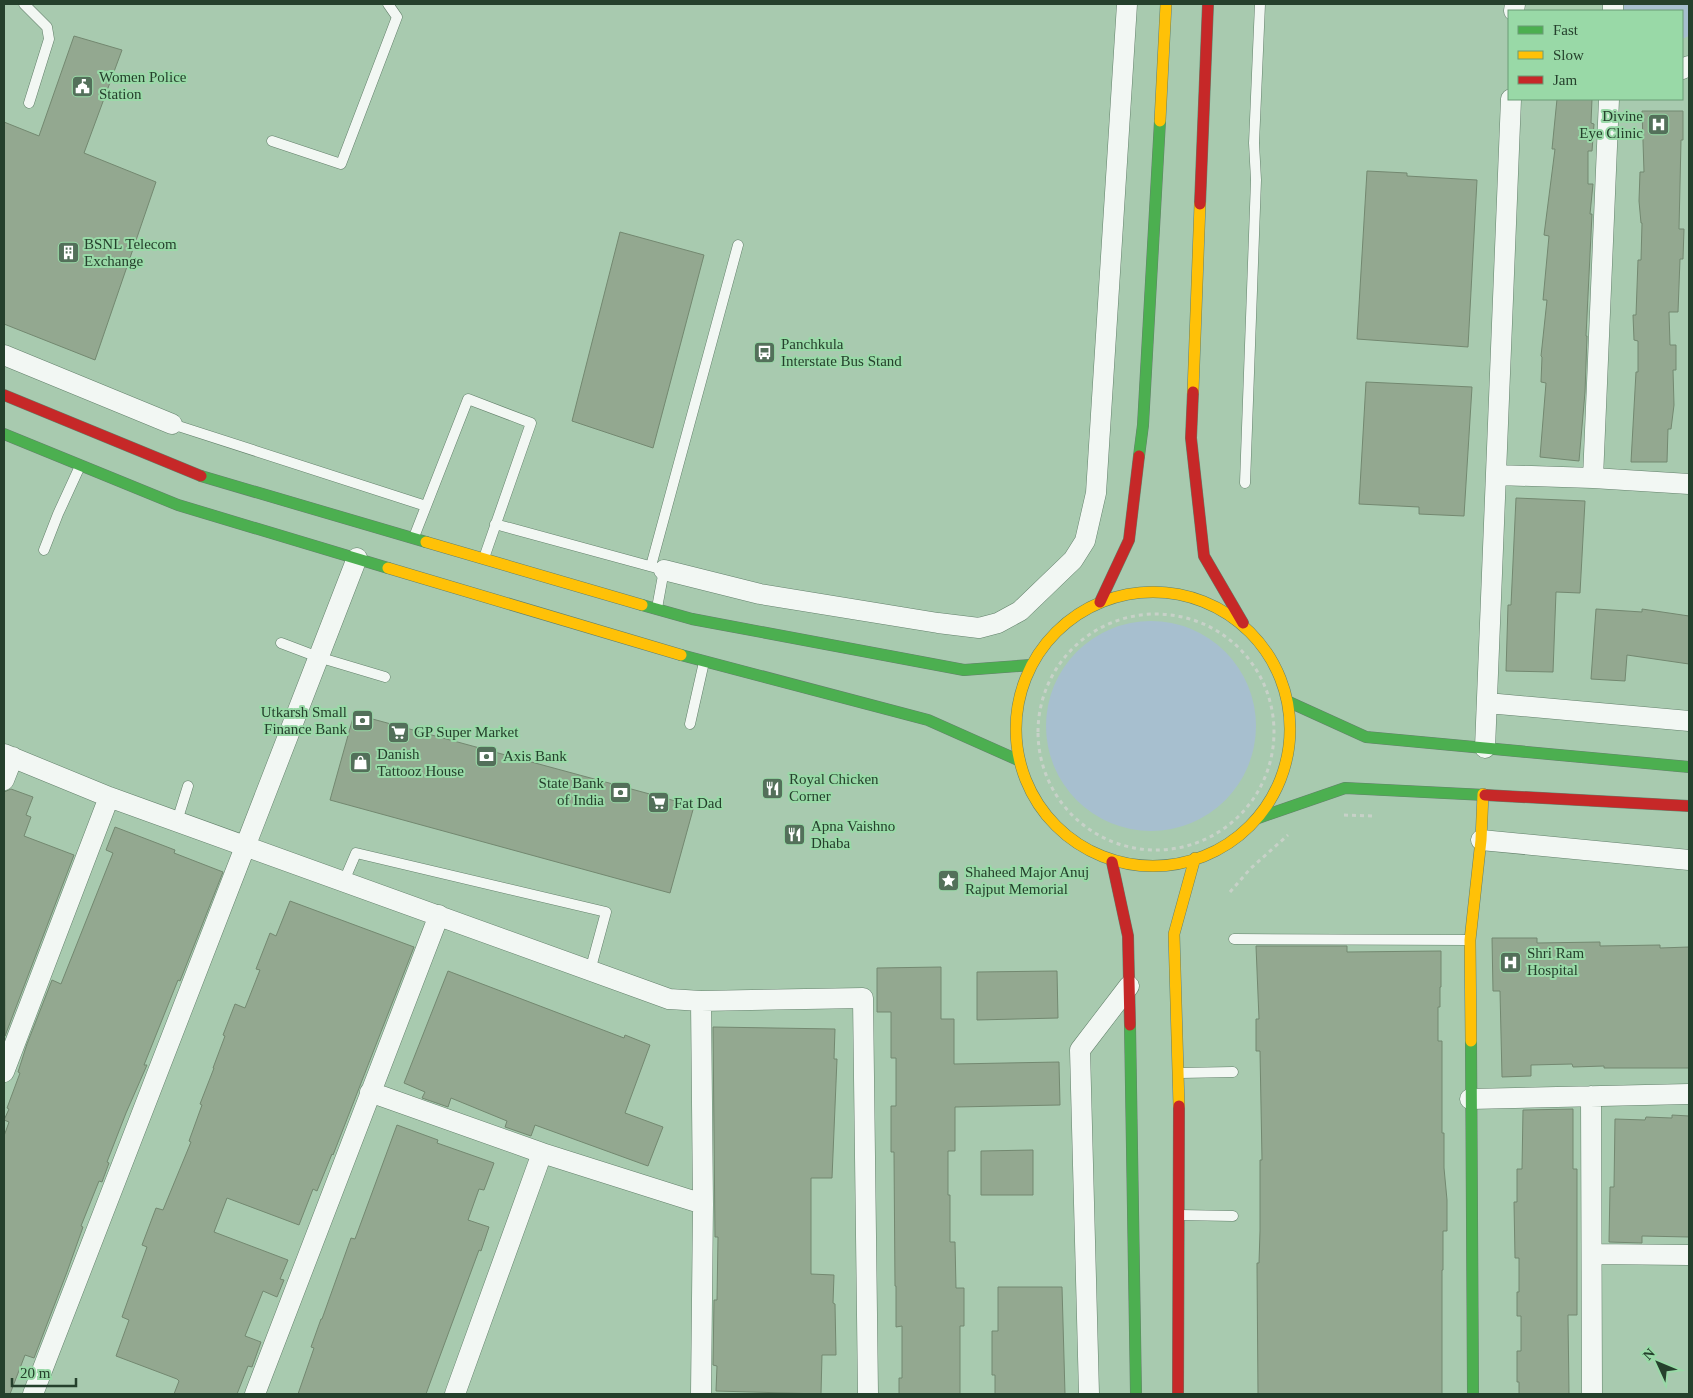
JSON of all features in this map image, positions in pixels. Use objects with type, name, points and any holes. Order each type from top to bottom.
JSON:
[{"type":"street","points":[[658,568],[760,594],[928,622],[979,628],[998,624],[1020,611],[1073,560],[1085,541],[1096,492],[1128,4]]},
{"type":"street","points":[[1100,602],[1129,540],[1143,425],[1166,4]]},
{"type":"street","points":[[1208,4],[1191,438],[1204,556],[1245,626],[1262,644],[1277,668],[1289,702],[1290,746],[1282,778],[1258,818],[1219,850],[1169,867],[1112,862],[1090,853],[1070,840],[1049,820],[1030,793],[1018,760],[1016,713],[1031,665],[1046,642],[1064,624],[1100,602],[1151,591],[1204,601],[1245,626]]},
{"type":"street","points":[[1485,748],[1511,100]]},
{"type":"street","points":[[1593,478],[1609,100]]},
{"type":"street","points":[[4,355],[172,424]]},
{"type":"street","points":[[4,395],[208,479],[692,619],[964,670],[1031,665]]},
{"type":"street","points":[[4,434],[178,505],[704,662],[928,720],[1018,760]]},
{"type":"street","points":[[1496,476],[1593,478],[1689,484]]},
{"type":"street","points":[[33,1394],[357,558]]},
{"type":"street","points":[[1289,702],[1366,737],[1689,767]]},
{"type":"street","points":[[1487,703],[1689,721]]},
{"type":"street","points":[[4,780],[8,756],[109,797],[669,999],[701,1001],[864,998],[868,1394]]},
{"type":"street","points":[[1258,818],[1345,788],[1689,806]]},
{"type":"street","points":[[1472,1394],[1470,940],[1483,794]]},
{"type":"street","points":[[4,1072],[109,797]]},
{"type":"street","points":[[1480,840],[1689,860]]},
{"type":"street","points":[[1178,1394],[1180,1073],[1174,934],[1195,858]]},
{"type":"street","points":[[1112,862],[1128,936],[1136,1394]]},
{"type":"street","points":[[255,1394],[438,915]]},
{"type":"street","points":[[1089,1394],[1080,1050],[1129,986]]},
{"type":"street","points":[[700,1394],[703,1204],[701,1001]]},
{"type":"street","points":[[370,1092],[542,1153],[703,1204]]},
{"type":"street","points":[[1470,1099],[1689,1094]]},
{"type":"street","points":[[1591,1096],[1592,1394]]},
{"type":"street","points":[[455,1394],[542,1153]]},
{"type":"street","points":[[1592,1254],[1689,1255]]},
{"type":"lane","points":[[24,4],[47,27],[49,39],[29,102]]},
{"type":"lane","points":[[272,141],[341,164],[397,17],[388,4]]},
{"type":"lane","points":[[1245,483],[1256,180],[1254,143],[1260,4]]},
{"type":"lane","points":[[657,609],[658,568],[738,245]]},
{"type":"lane","points":[[413,538],[468,400],[531,422],[483,558]]},
{"type":"lane","points":[[172,424],[426,506]]},
{"type":"lane","points":[[44,550],[80,465]]},
{"type":"lane","points":[[495,524],[658,568]]},
{"type":"lane","points":[[281,643],[318,657],[386,677]]},
{"type":"lane","points":[[690,724],[704,662]]},
{"type":"lane","points":[[177,821],[188,786]]},
{"type":"lane","points":[[344,881],[356,854],[606,912],[590,971]]},
{"type":"lane","points":[[1234,939],[1470,940]]},
{"type":"lane","points":[[1180,1073],[1234,1072]]},
{"type":"lane","points":[[1179,1215],[1233,1216]]},
{"type":"path","points":[[1168,614],[1205,624],[1238,646],[1250,661],[1261,676],[1273,713],[1273,752],[1260,789],[1236,820],[1203,841],[1164,850],[1125,847],[1090,831],[1061,804],[1043,769],[1037,730],[1044,691],[1064,657],[1093,631],[1129,616],[1168,614]]},
{"type":"path","points":[[1342,814],[1382,816]]},
{"type":"path","points":[[1230,892],[1250,869],[1289,834]]},
{"type":"shaded area","points":[[1624,4],[1689,4],[1689,36],[1683,39],[1683,10],[1623,10]]},
{"type":"shaded area","points":[[1141,621],[1161,621],[1182,625],[1201,633],[1218,645],[1232,659],[1244,676],[1252,695],[1256,726],[1252,757],[1244,776],[1232,793],[1218,807],[1201,819],[1182,827],[1161,831],[1141,831],[1120,827],[1101,819],[1084,807],[1070,793],[1058,776],[1050,757],[1046,736],[1046,716],[1050,695],[1058,676],[1070,659],[1084,645],[1101,633],[1120,625]]},
{"type":"building","name":"BSNL Telecom Exchange","points":[[74,36],[122,50],[84,153],[156,182],[95,360],[4,324],[4,122],[39,136]]},
{"type":"building","points":[[1557,100],[1592,100],[1591,123],[1594,124],[1592,151],[1588,151],[1588,184],[1593,184],[1590,214],[1592,214],[1585,392],[1579,461],[1540,457],[1546,383],[1541,382],[1541,356],[1547,300],[1543,300],[1549,236],[1544,235],[1555,149],[1552,149]]},
{"type":"building","points":[[1642,111],[1683,111],[1679,229],[1684,229],[1683,259],[1680,259],[1678,312],[1669,312],[1670,345],[1676,345],[1676,370],[1673,370],[1674,405],[1671,429],[1668,429],[1667,462],[1631,462],[1636,372],[1638,372],[1638,341],[1634,340],[1633,315],[1636,315],[1638,260],[1641,260],[1642,223],[1639,201],[1640,172],[1644,172]]},
{"type":"building","points":[[1367,171],[1407,173],[1407,176],[1477,180],[1468,347],[1357,339]]},
{"type":"building","points":[[620,232],[704,255],[653,448],[572,421]]},
{"type":"building","points":[[1366,382],[1472,387],[1464,516],[1419,514],[1419,507],[1359,504]]},
{"type":"building","points":[[1516,498],[1585,501],[1580,593],[1556,592],[1553,672],[1506,671],[1508,605],[1511,605]]},
{"type":"building","points":[[1596,609],[1642,612],[1642,609],[1689,616],[1689,664],[1627,655],[1625,681],[1591,679]]},
{"type":"building","points":[[354,714],[694,806],[670,893],[330,800]]},
{"type":"building","points":[[11,789],[33,797],[26,815],[31,817],[24,836],[74,855],[5,1036],[4,792]]},
{"type":"building","points":[[115,827],[175,850],[174,853],[223,872],[144,1065],[147,1065],[107,1162],[109,1163],[102,1182],[99,1181],[81,1226],[83,1227],[67,1272],[34,1358],[25,1355],[10,1394],[4,1394],[4,1136],[9,1122],[4,1120],[20,1073],[18,1072],[27,1044],[52,980],[61,984],[113,853],[106,850]]},
{"type":"building","points":[[290,901],[414,947],[333,1155],[317,1191],[313,1189],[299,1225],[227,1198],[214,1232],[288,1260],[280,1279],[284,1280],[277,1297],[263,1291],[245,1336],[261,1342],[252,1367],[248,1366],[237,1394],[174,1394],[179,1381],[177,1379],[116,1356],[129,1320],[122,1317],[147,1247],[142,1245],[156,1208],[163,1210],[191,1142],[189,1141],[202,1105],[200,1104],[235,1004],[245,1008],[260,970],[256,969],[270,933],[276,936]]},
{"type":"building","points":[[1492,938],[1537,938],[1537,943],[1600,942],[1600,946],[1660,945],[1660,948],[1689,947],[1689,1068],[1573,1067],[1572,1064],[1531,1065],[1531,1076],[1502,1077],[1500,991],[1493,991]]},
{"type":"building","points":[[1256,946],[1347,946],[1347,952],[1441,951],[1438,1041],[1442,1041],[1442,1133],[1444,1133],[1444,1168],[1447,1200],[1447,1231],[1443,1231],[1442,1394],[1258,1394],[1257,1263],[1259,1263],[1260,1231],[1260,1160],[1262,1160],[1260,1051],[1256,1051],[1256,1019],[1259,1019]]},
{"type":"building","points":[[941,967],[941,1019],[954,1019],[954,1064],[1059,1062],[1060,1105],[955,1107],[955,1151],[948,1151],[948,1195],[950,1195],[950,1242],[955,1242],[956,1288],[964,1288],[964,1326],[960,1326],[960,1394],[899,1394],[899,1378],[902,1378],[902,1326],[896,1327],[894,1152],[891,1152],[891,1106],[896,1106],[896,1058],[891,1058],[891,1012],[877,1012],[877,968]]},
{"type":"building","points":[[448,971],[624,1038],[625,1035],[650,1045],[625,1113],[663,1127],[648,1166],[535,1125],[531,1136],[505,1127],[507,1121],[451,1098],[448,1107],[422,1098],[425,1092],[404,1083]]},
{"type":"building","points":[[1057,971],[1058,1018],[977,1020],[977,972]]},
{"type":"building","points":[[713,1027],[835,1029],[834,1059],[837,1059],[832,1178],[811,1178],[811,1274],[834,1275],[833,1303],[835,1304],[836,1355],[822,1355],[821,1394],[716,1391],[717,1366],[713,1365],[714,1300],[717,1300],[718,1237],[715,1237]]},
{"type":"building","points":[[1573,1109],[1573,1169],[1577,1169],[1577,1315],[1568,1315],[1569,1394],[1519,1394],[1517,1351],[1521,1351],[1521,1316],[1517,1316],[1519,1258],[1515,1258],[1514,1202],[1517,1202],[1517,1169],[1522,1169],[1523,1110]]},
{"type":"building","points":[[1672,1115],[1689,1116],[1689,1237],[1642,1236],[1642,1243],[1609,1242],[1610,1187],[1614,1187],[1615,1119],[1645,1120],[1646,1117],[1672,1118]]},
{"type":"building","points":[[397,1125],[438,1140],[437,1143],[494,1163],[484,1190],[479,1189],[468,1220],[489,1227],[481,1251],[479,1250],[426,1394],[298,1394],[314,1348],[311,1347],[321,1319],[351,1238],[355,1239]]},
{"type":"building","points":[[1033,1150],[1033,1195],[981,1195],[981,1151]]},
{"type":"building","points":[[998,1287],[1062,1287],[1065,1394],[995,1394],[995,1375],[992,1375],[992,1331],[998,1331]]},
{"type":"traffic: fast","points":[[1139,456],[1143,425],[1160,121]]},
{"type":"traffic: fast","points":[[4,434],[178,505],[388,568]]},
{"type":"traffic: fast","points":[[201,476],[426,542]]},
{"type":"traffic: fast","points":[[642,605],[692,619],[964,670],[1031,665]]},
{"type":"traffic: fast","points":[[681,655],[928,720],[1018,760]]},
{"type":"traffic: fast","points":[[1289,702],[1366,737],[1689,767]]},
{"type":"traffic: fast","points":[[1258,818],[1345,788],[1485,795]]},
{"type":"traffic: fast","points":[[1130,1025],[1136,1394]]},
{"type":"traffic: fast","points":[[1471,1041],[1473,1394]]},
{"type":"traffic: slow","points":[[1160,121],[1166,4]]},
{"type":"traffic: slow","points":[[1193,392],[1200,204]]},
{"type":"traffic: slow","points":[[426,542],[642,605]]},
{"type":"traffic: slow","points":[[388,568],[681,655]]},
{"type":"traffic: slow","points":[[1153,592],[1180,595],[1205,602],[1229,615],[1250,632],[1267,653],[1280,677],[1287,702],[1290,729],[1287,756],[1280,781],[1267,805],[1250,826],[1229,843],[1205,856],[1180,863],[1153,866],[1126,863],[1101,856],[1077,843],[1056,826],[1039,805],[1026,781],[1019,756],[1016,729],[1019,702],[1026,677],[1039,653],[1056,632],[1077,615],[1101,602],[1126,595],[1153,592]]},
{"type":"traffic: slow","points":[[1471,1041],[1470,940],[1481,840],[1483,794]]},
{"type":"traffic: slow","points":[[1179,1106],[1174,934],[1195,858]]},
{"type":"traffic: jam","points":[[1200,204],[1208,4]]},
{"type":"traffic: jam","points":[[1193,392],[1191,438],[1204,556],[1243,623]]},
{"type":"traffic: jam","points":[[4,395],[201,476]]},
{"type":"traffic: jam","points":[[1100,602],[1129,540],[1139,456]]},
{"type":"traffic: jam","points":[[1485,795],[1689,806]]},
{"type":"traffic: jam","points":[[1112,862],[1128,936],[1130,1025]]},
{"type":"traffic: jam","points":[[1178,1394],[1179,1106]]},
{"type":"place","name":"Women Police Station","points":[[83,86]]},
{"type":"place","name":"Divine Eye Clinic","points":[[1659,125]]},
{"type":"place","name":"BSNL Telecom Exchange","points":[[68,253]]},
{"type":"place","name":"Panchkula Interstate Bus Stand","points":[[765,353]]},
{"type":"place","name":"Utkarsh Small Finance Bank","points":[[363,721]]},
{"type":"place","name":"GP Super Market","points":[[398,732]]},
{"type":"place","name":"Axis Bank","points":[[487,756]]},
{"type":"place","name":"Danish Tattooz House","points":[[361,763]]},
{"type":"place","name":"Royal Chicken Corner","points":[[773,788]]},
{"type":"place","name":"State Bank of India","points":[[620,792]]},
{"type":"place","name":"Fat Dad","points":[[658,803]]},
{"type":"place","name":"Apna Vaishno Dhaba","points":[[795,835]]},
{"type":"place","name":"Shaheed Major Anuj Rajput Memorial","points":[[949,881]]},
{"type":"place","name":"Shri Ram Hospital","points":[[1511,962]]}]
